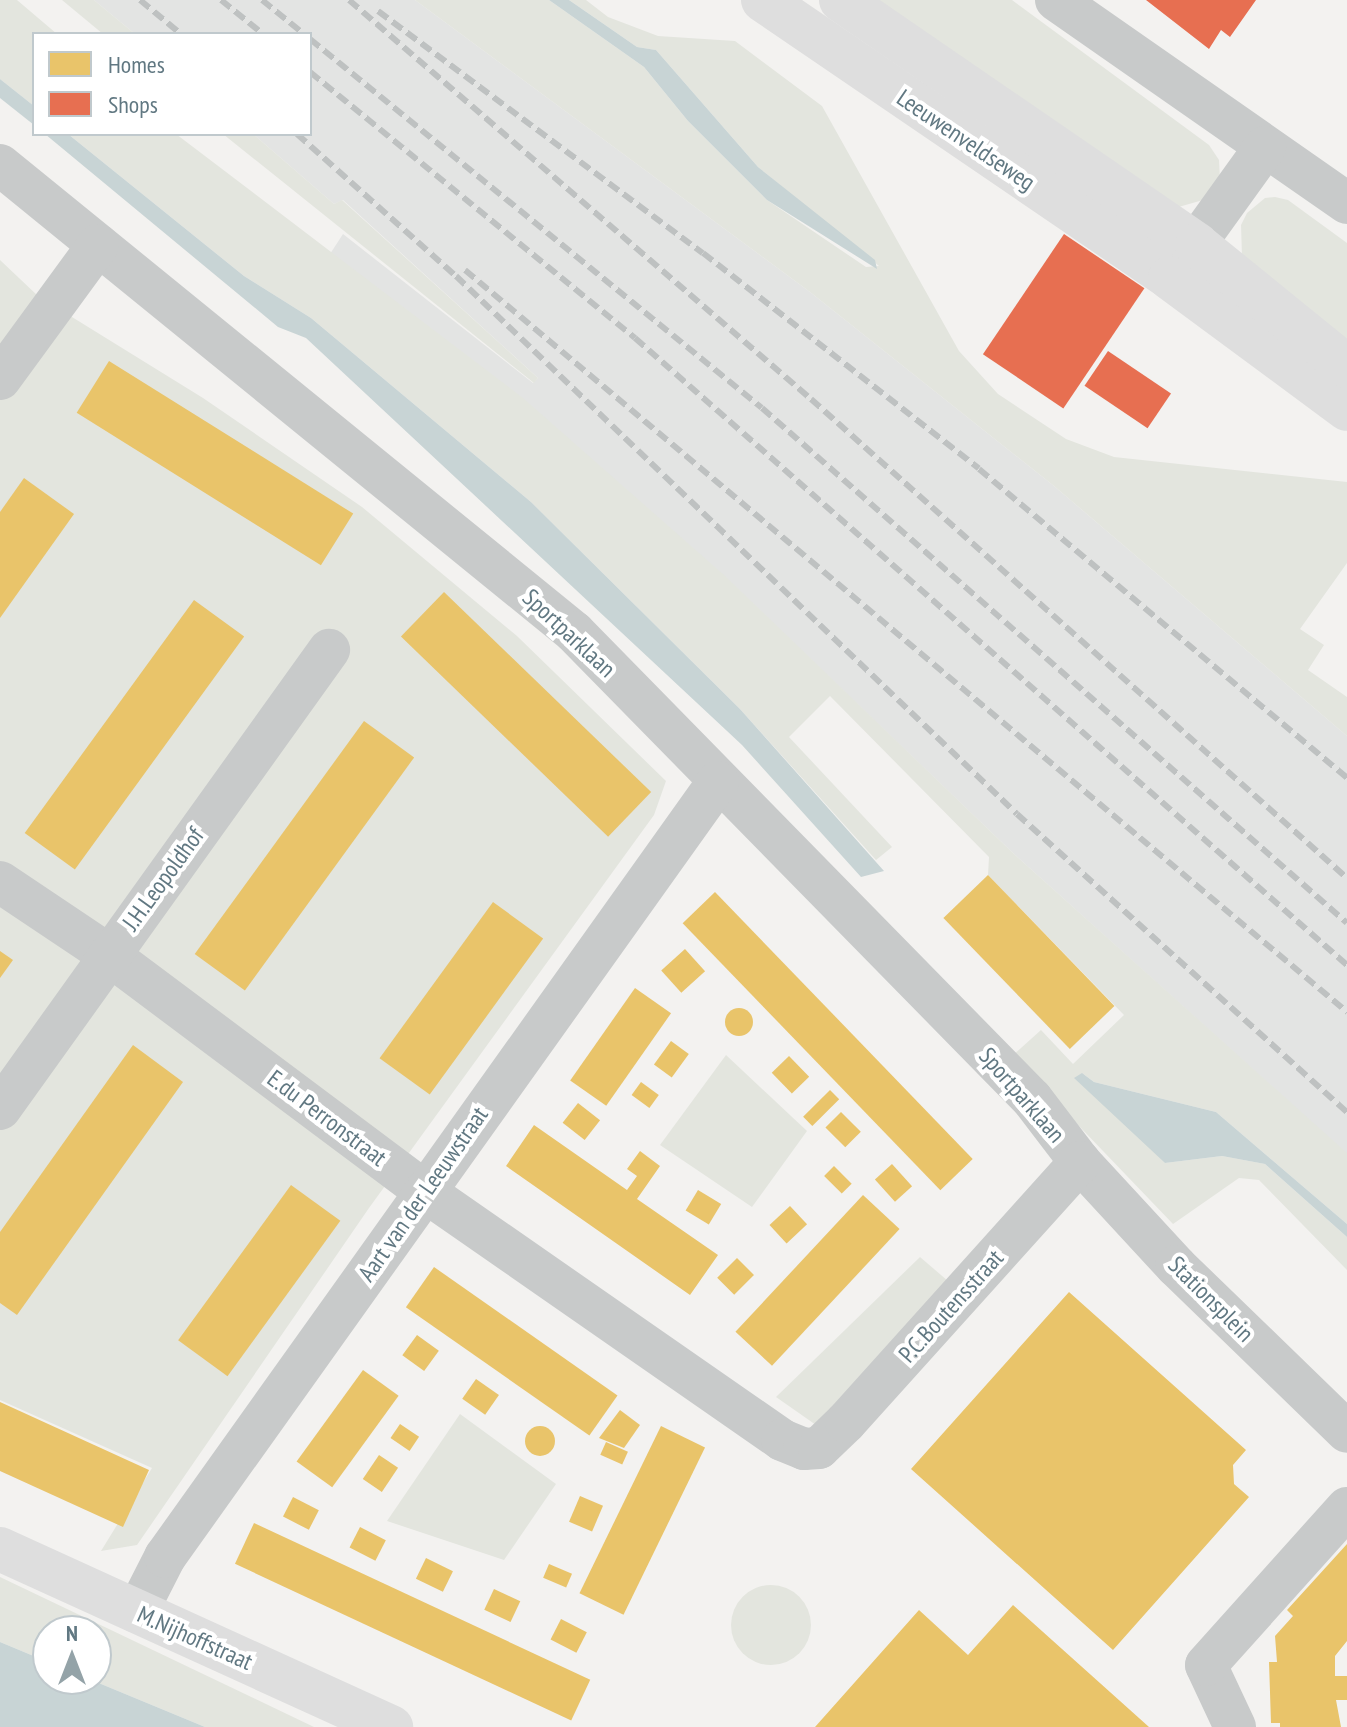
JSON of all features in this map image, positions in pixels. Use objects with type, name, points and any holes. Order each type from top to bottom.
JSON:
[{"type":"main road","name":"Leeuwenveldseweg","points":[[763,0],[1347,367]]},
{"type":"main road","name":"Leeuwenveldseweg","points":[[841,0],[1183,262],[1347,409]]},
{"type":"main road","name":"M.Nijhoffstraat","points":[[0,1549],[391,1727]]},
{"type":"street","points":[[1056,0],[1347,203]]},
{"type":"street","points":[[1183,262],[1265,147]]},
{"type":"street","name":"Sportparklaan","points":[[0,165],[574,632],[1032,1099],[1080,1162]]},
{"type":"street","points":[[0,379],[98,245]]},
{"type":"street","name":"J.H.Leopoldhof","points":[[0,1109],[329,650]]},
{"type":"street","name":"Aart van der Leeuwstraat","points":[[137,1612],[165,1557],[718,782]]},
{"type":"street","name":"E.du Perronstraat","points":[[0,882],[109,955],[424,1191],[782,1440],[819,1448]]},
{"type":"street","name":"Stationsplein","points":[[1080,1162],[1176,1266],[1347,1432]]},
{"type":"street","name":"P.C.Boutensstraat","points":[[819,1448],[1080,1162]]},
{"type":"street","points":[[1235,1727],[1206,1665],[1347,1508]]},
{"type":"shaded area","points":[[0,0],[17,0],[55,32],[32,32],[32,104],[0,79]]},
{"type":"shaded area","points":[[62,0],[94,0],[133,32],[101,32]]},
{"type":"shaded area","points":[[94,0],[415,0],[810,292],[1054,486],[1347,736],[1347,1154],[1013,853],[723,575],[319,271],[343,234],[533,383],[538,378],[343,200],[334,204],[255,136],[312,136],[312,32],[133,32]]},
{"type":"shaded area","points":[[415,0],[549,0],[644,67],[688,121],[767,200],[866,267],[879,266],[758,167],[656,50],[637,47],[569,0],[586,0],[608,17],[658,36],[735,41],[822,106],[959,351],[998,394],[1066,439],[1114,457],[1347,482],[1347,563],[1300,629],[1324,645],[1308,670],[1347,697],[1347,736],[1054,486],[810,292]]},
{"type":"shaded area","points":[[549,0],[569,0],[637,47],[656,50],[758,167],[875,260],[877,269],[767,200],[688,121],[644,67]]},
{"type":"shaded area","points":[[860,0],[1012,0],[1209,145],[1219,160],[1220,180],[1203,200],[1175,208]]},
{"type":"shaded area","points":[[0,79],[32,104],[32,123],[0,98]]},
{"type":"shaded area","points":[[47,136],[70,136],[244,276],[311,318],[531,502],[740,709],[884,871],[861,877],[742,745],[306,338],[278,327]]},
{"type":"shaded area","points":[[70,136],[179,136],[523,398],[724,575],[1013,853],[1347,1153],[1347,1224],[1216,1112],[1094,1082],[1082,1073],[1165,1163],[1222,1156],[1265,1164],[1347,1237],[1347,1270],[1259,1180],[1239,1178],[1173,1224],[1012,1056],[1041,1030],[1073,1064],[1124,1015],[988,875],[989,857],[830,696],[789,737],[892,847],[876,860],[740,709],[531,502],[311,318],[244,276]]},
{"type":"shaded area","points":[[225,136],[255,136],[334,204],[342,200],[538,378],[534,383]]},
{"type":"shaded area","points":[[1265,198],[1288,200],[1347,243],[1347,350],[1242,256],[1241,225],[1247,213]]},
{"type":"shaded area","points":[[0,260],[38,296],[203,398],[362,507],[517,636],[666,781],[654,815],[369,1208],[137,1545],[101,1551],[152,1468],[0,1400]]},
{"type":"shaded area","points":[[726,1055],[807,1131],[752,1207],[660,1145]]},
{"type":"shaded area","points":[[1082,1073],[1094,1082],[1216,1112],[1347,1224],[1347,1237],[1265,1164],[1222,1156],[1165,1163],[1074,1078]]},
{"type":"shaded area","points":[[920,1257],[948,1281],[816,1425],[776,1397]]},
{"type":"shaded area","points":[[460,1414],[556,1484],[504,1560],[387,1521]]},
{"type":"shaded area","points":[[0,1577],[80,1615],[32,1615],[32,1655],[0,1642]]},
{"type":"shaded area","points":[[771,1585],[786,1588],[799,1597],[808,1610],[811,1625],[808,1640],[799,1653],[786,1662],[771,1665],[756,1662],[743,1653],[734,1640],[731,1625],[734,1610],[743,1597],[756,1588]]},
{"type":"shaded area","points":[[112,1631],[314,1727],[205,1727],[112,1689]]},
{"type":"shaded area","points":[[0,1642],[32,1655],[32,1695],[112,1695],[112,1689],[205,1727],[0,1727]]},
{"type":"building: Homes","points":[[109,361],[353,514],[321,565],[77,413]]},
{"type":"building: Homes","points":[[24,478],[74,514],[0,618],[0,512]]},
{"type":"building: Homes","points":[[444,592],[651,792],[608,837],[401,637]]},
{"type":"building: Homes","points":[[194,600],[244,636],[75,869],[25,833]]},
{"type":"building: Homes","points":[[364,721],[414,757],[245,990],[195,954]]},
{"type":"building: Homes","points":[[988,875],[1114,1006],[1070,1049],[943,918]]},
{"type":"building: Homes","points":[[715,892],[973,1159],[940,1190],[683,923]]},
{"type":"building: Homes","points":[[493,902],[543,938],[430,1095],[380,1058]]},
{"type":"building: Homes","points":[[685,949],[705,971],[681,993],[661,970]]},
{"type":"building: Homes","points":[[0,951],[13,960],[0,978]]},
{"type":"building: Homes","points":[[635,988],[671,1013],[606,1106],[570,1081]]},
{"type":"building: Homes","points":[[739,1008],[749,1012],[753,1022],[749,1032],[739,1036],[729,1032],[725,1022],[729,1012]]},
{"type":"building: Homes","points":[[671,1041],[689,1054],[672,1077],[654,1064]]},
{"type":"building: Homes","points":[[133,1045],[183,1082],[17,1315],[0,1303],[0,1232]]},
{"type":"building: Homes","points":[[789,1056],[809,1077],[792,1094],[772,1073]]},
{"type":"building: Homes","points":[[641,1082],[659,1095],[649,1108],[632,1095]]},
{"type":"building: Homes","points":[[830,1090],[839,1099],[812,1126],[803,1117]]},
{"type":"building: Homes","points":[[578,1103],[600,1120],[585,1140],[563,1123]]},
{"type":"building: Homes","points":[[841,1112],[861,1132],[845,1147],[825,1128]]},
{"type":"building: Homes","points":[[534,1125],[627,1190],[637,1176],[627,1169],[640,1151],[660,1166],[637,1199],[718,1255],[690,1295],[506,1166]]},
{"type":"building: Homes","points":[[892,1164],[912,1186],[895,1202],[875,1179]]},
{"type":"building: Homes","points":[[834,1166],[852,1184],[842,1194],[824,1176]]},
{"type":"building: Homes","points":[[291,1185],[340,1221],[227,1376],[178,1340]]},
{"type":"building: Homes","points":[[698,1190],[721,1204],[709,1224],[686,1211]]},
{"type":"building: Homes","points":[[863,1195],[900,1229],[772,1366],[735,1332]]},
{"type":"building: Homes","points":[[790,1206],[807,1224],[787,1243],[770,1225]]},
{"type":"building: Homes","points":[[737,1258],[754,1275],[734,1295],[717,1278]]},
{"type":"building: Homes","points":[[434,1267],[617,1395],[589,1436],[406,1307]]},
{"type":"building: Homes","points":[[1069,1292],[1246,1450],[1233,1465],[1234,1484],[1249,1497],[1113,1650],[911,1469]]},
{"type":"building: Homes","points":[[417,1335],[439,1351],[424,1371],[402,1355]]},
{"type":"building: Homes","points":[[363,1370],[399,1396],[332,1487],[297,1461]]},
{"type":"building: Homes","points":[[476,1379],[499,1395],[485,1415],[462,1399]]},
{"type":"building: Homes","points":[[0,1402],[149,1470],[123,1527],[0,1471]]},
{"type":"building: Homes","points":[[620,1410],[640,1425],[624,1448],[599,1438]]},
{"type":"building: Homes","points":[[400,1424],[419,1437],[410,1451],[390,1438]]},
{"type":"building: Homes","points":[[540,1426],[546,1427],[554,1435],[554,1447],[546,1455],[540,1456],[534,1455],[526,1447],[525,1441],[526,1435],[534,1427]]},
{"type":"building: Homes","points":[[661,1426],[705,1447],[624,1615],[579,1593]]},
{"type":"building: Homes","points":[[606,1442],[628,1452],[622,1465],[600,1455]]},
{"type":"building: Homes","points":[[379,1455],[398,1468],[382,1492],[363,1479]]},
{"type":"building: Homes","points":[[580,1496],[603,1506],[592,1532],[569,1522]]},
{"type":"building: Homes","points":[[293,1497],[319,1510],[309,1530],[283,1517]]},
{"type":"building: Homes","points":[[254,1523],[590,1680],[571,1721],[235,1564]]},
{"type":"building: Homes","points":[[360,1527],[386,1540],[375,1561],[350,1547]]},
{"type":"building: Homes","points":[[1347,1544],[1347,1641],[1335,1656],[1335,1676],[1347,1676],[1347,1700],[1336,1700],[1341,1727],[1280,1727],[1280,1723],[1271,1723],[1269,1662],[1277,1662],[1275,1636],[1293,1616],[1287,1610]]},
{"type":"building: Homes","points":[[426,1558],[453,1571],[443,1592],[416,1579]]},
{"type":"building: Homes","points":[[549,1564],[572,1574],[566,1588],[543,1578]]},
{"type":"building: Homes","points":[[494,1589],[520,1601],[511,1622],[484,1610]]},
{"type":"building: Homes","points":[[1013,1605],[1149,1727],[815,1727],[919,1610],[968,1655]]},
{"type":"building: Homes","points":[[561,1619],[587,1632],[576,1653],[551,1639]]},
{"type":"building: Shops","points":[[1146,0],[1256,0],[1230,37],[1221,30],[1209,49]]},
{"type":"building: Shops","points":[[1064,234],[1144,288],[1063,408],[983,354]]},
{"type":"building: Shops","points":[[1108,351],[1171,393],[1148,428],[1085,386]]},
{"type":"railway","points":[[140,0],[179,32]]},
{"type":"railway","points":[[221,0],[261,32]]},
{"type":"railway","points":[[262,0],[302,32]]},
{"type":"railway","points":[[349,0],[811,399],[1347,878]]},
{"type":"railway","points":[[378,11],[703,253],[979,469],[1347,778]]},
{"type":"railway","points":[[312,41],[762,408],[1347,923]]},
{"type":"railway","points":[[312,74],[635,338],[1347,965]]},
{"type":"railway","points":[[299,136],[456,276],[1017,814],[1347,1112]]},
{"type":"railway","points":[[465,270],[1347,1012]]}]
